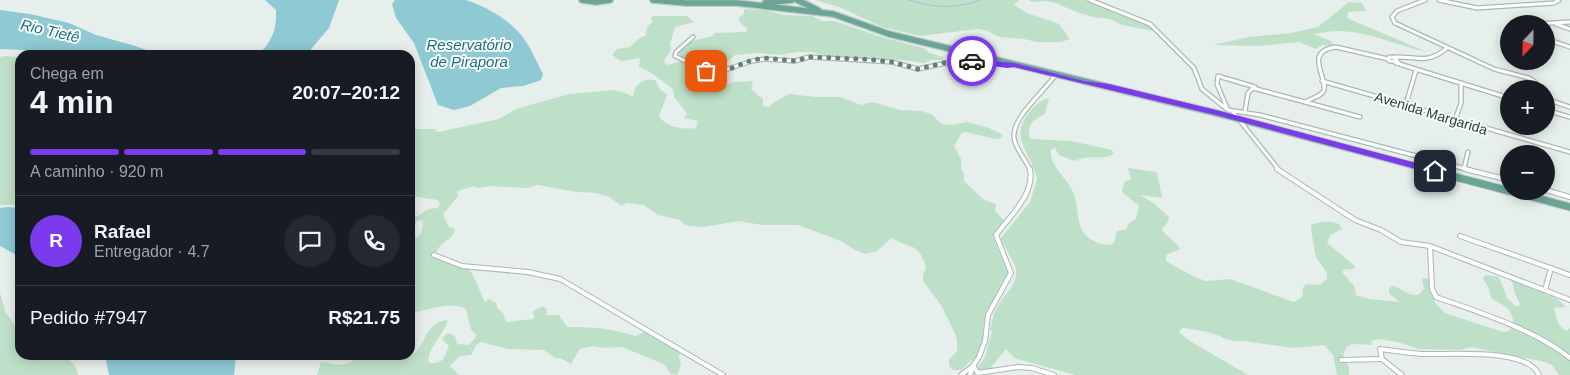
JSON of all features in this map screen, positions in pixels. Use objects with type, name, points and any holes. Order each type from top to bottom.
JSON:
[{"type":"main road","points":[[582,0],[592,2],[610,0]]},
{"type":"main road","points":[[653,0],[754,5],[821,12],[850,19],[889,34],[1237,119],[1500,189]]},
{"type":"main road","points":[[754,5],[792,0]]},
{"type":"main road","points":[[797,0],[821,12]]},
{"type":"main road","points":[[787,1],[794,4],[790,8]]},
{"type":"main road","points":[[1543,200],[1570,207]]},
{"type":"street","points":[[1090,0],[1150,24],[1186,57],[1196,72],[1202,89],[1228,110],[1233,112],[1245,111],[1500,178]]},
{"type":"street","points":[[1425,0],[1417,1],[1395,12],[1392,14],[1393,20],[1402,28],[1500,71],[1532,80]]},
{"type":"street","points":[[1439,0],[1477,8],[1554,3],[1559,0]]},
{"type":"street","points":[[1555,23],[1570,22]]},
{"type":"street","points":[[1555,24],[1570,28]]},
{"type":"street","points":[[693,37],[676,52],[675,56],[712,73],[722,72],[752,60],[765,58],[795,61],[809,57],[863,59],[892,62],[918,69],[961,60],[1007,66],[1014,65]]},
{"type":"street","points":[[1555,42],[1570,47]]},
{"type":"street","points":[[1305,102],[1324,91],[1318,60],[1320,54],[1329,48],[1336,47],[1388,59],[1416,70],[1500,95]]},
{"type":"street","points":[[1388,59],[1389,57],[1403,56],[1430,60],[1438,57],[1447,48]]},
{"type":"street","points":[[1394,58],[1398,61],[1396,63]]},
{"type":"street","points":[[1406,104],[1416,70]]},
{"type":"street","points":[[970,375],[983,350],[988,315],[1011,273],[996,235],[1018,205],[1030,183],[1030,170],[1016,146],[1014,130],[1024,111],[1048,87],[1056,75]]},
{"type":"street","points":[[1228,110],[1216,84],[1218,76],[1360,117]]},
{"type":"street","name":"Avenida Margarida","points":[[1322,81],[1570,152]]},
{"type":"street","points":[[1455,120],[1461,103],[1461,84]]},
{"type":"street","points":[[1245,111],[1249,90],[1257,88]]},
{"type":"street","points":[[1555,102],[1570,107]]},
{"type":"street","points":[[1233,112],[1271,163],[1284,174],[1355,220],[1381,230],[1401,242],[1430,246],[1570,300]]},
{"type":"street","points":[[1555,113],[1570,117]]},
{"type":"street","points":[[1464,168],[1468,152]]},
{"type":"street","points":[[1555,192],[1570,196]]},
{"type":"street","points":[[1460,236],[1570,275]]},
{"type":"street","points":[[1430,246],[1432,289],[1436,297],[1493,316],[1558,348],[1570,358]]},
{"type":"street","points":[[434,255],[462,266],[528,272],[560,279],[723,375]]},
{"type":"street","points":[[1545,290],[1551,268]]},
{"type":"street","points":[[1402,375],[1382,359],[1380,349],[1425,354],[1484,353],[1524,363],[1537,370],[1539,375]]},
{"type":"street","points":[[1341,360],[1382,359]]},
{"type":"street","points":[[961,375],[973,366]]},
{"type":"street","points":[[973,366],[978,373],[984,375],[991,371],[1017,367],[1033,368],[1054,375]]},
{"type":"green space","points":[[815,0],[1019,0],[1014,5],[1027,13],[1059,24],[1070,39],[1061,42],[1037,42],[999,37],[978,29],[920,36],[882,27],[839,7]]},
{"type":"green space","points":[[1028,0],[1090,0],[1154,28],[1154,31],[1122,25],[1110,19],[1092,17],[1056,3],[1032,2]]},
{"type":"green space","points":[[1349,2],[1362,3],[1366,11],[1348,12],[1347,18],[1427,52],[1360,33],[1338,31],[1314,34],[1333,42],[1331,46],[1322,45],[1316,49],[1299,42],[1259,46],[1213,45],[1249,37],[1291,33],[1318,27]]},
{"type":"green space","points":[[744,9],[765,10],[783,15],[812,16],[822,21],[835,21],[878,36],[923,48],[930,53],[943,57],[943,60],[932,60],[924,63],[903,60],[829,57],[812,52],[779,55],[760,53],[735,55],[718,69],[700,63],[695,64],[702,72],[701,81],[704,82],[710,78],[720,77],[719,82],[728,85],[733,82],[753,81],[751,89],[763,99],[763,106],[768,107],[789,94],[840,97],[861,105],[872,102],[900,110],[921,111],[931,114],[942,124],[952,125],[967,122],[989,128],[1003,135],[1001,138],[996,139],[965,132],[961,134],[954,146],[961,159],[964,181],[984,200],[996,204],[995,211],[1004,220],[993,237],[1009,275],[989,312],[984,325],[986,333],[977,358],[969,362],[961,370],[953,370],[949,366],[949,360],[957,351],[957,339],[941,305],[923,281],[926,267],[923,259],[917,249],[892,238],[877,251],[866,254],[855,250],[841,241],[798,225],[762,225],[739,221],[703,227],[691,226],[685,225],[680,220],[658,215],[644,205],[626,203],[622,206],[609,197],[597,193],[577,192],[537,185],[527,188],[490,186],[477,188],[474,186],[457,191],[459,195],[443,214],[448,226],[455,229],[452,236],[440,246],[436,253],[469,269],[485,302],[489,299],[496,303],[498,309],[503,313],[506,322],[533,319],[535,317],[533,311],[543,306],[547,309],[546,315],[559,315],[567,327],[601,328],[635,336],[649,330],[680,348],[679,359],[681,365],[677,375],[671,374],[664,364],[622,347],[605,348],[593,346],[580,349],[571,364],[560,358],[555,358],[544,350],[508,349],[481,342],[477,344],[471,355],[460,356],[450,366],[459,375],[317,375],[321,362],[341,365],[354,360],[415,360],[415,353],[429,330],[434,325],[448,320],[432,348],[429,363],[438,362],[443,359],[449,346],[442,339],[447,333],[455,336],[457,344],[469,345],[475,338],[476,334],[471,330],[466,309],[446,306],[415,312],[415,239],[419,236],[423,227],[422,220],[417,221],[415,224],[415,216],[428,209],[438,208],[440,203],[438,200],[415,197],[415,129],[436,129],[435,131],[438,132],[499,119],[516,109],[569,94],[614,90],[633,97],[637,86],[643,81],[650,79],[655,80],[659,88],[667,95],[659,116],[662,120],[675,127],[696,128],[698,121],[684,118],[687,113],[674,97],[673,89],[653,74],[639,67],[640,58],[621,61],[612,55],[617,49],[630,47],[638,39],[646,35],[647,27],[652,22],[651,18],[653,16],[687,16],[694,22],[675,27],[670,44],[671,50],[663,62],[668,65],[685,60],[677,51],[688,42],[712,36],[715,33],[746,32],[747,28],[741,24],[738,18],[744,14]]},
{"type":"green space","points":[[0,57],[15,57],[15,205],[0,205]]},
{"type":"green space","points":[[1049,98],[1045,114],[1037,118],[1030,127],[1029,134],[1031,139],[1071,141],[1112,150],[1114,154],[1075,161],[1059,155],[1055,148],[1051,150],[1055,166],[1072,190],[1080,226],[1088,238],[1100,244],[1110,245],[1114,243],[1117,231],[1127,229],[1128,224],[1136,219],[1139,206],[1123,193],[1122,189],[1125,181],[1131,180],[1128,168],[1157,172],[1162,198],[1140,195],[1155,204],[1169,217],[1168,222],[1162,229],[1180,249],[1166,255],[1166,261],[1194,277],[1206,281],[1230,279],[1294,302],[1302,297],[1303,288],[1306,284],[1320,285],[1327,279],[1325,270],[1316,257],[1311,225],[1325,222],[1336,223],[1342,229],[1330,235],[1327,243],[1356,267],[1352,270],[1345,269],[1342,272],[1354,286],[1356,295],[1369,299],[1399,302],[1389,293],[1389,288],[1393,286],[1418,295],[1424,289],[1422,279],[1427,278],[1432,283],[1435,303],[1445,313],[1503,332],[1509,331],[1514,324],[1513,318],[1506,307],[1491,298],[1489,288],[1483,279],[1485,275],[1499,277],[1507,298],[1517,307],[1520,304],[1512,281],[1521,280],[1529,282],[1545,294],[1558,299],[1565,307],[1554,308],[1557,321],[1566,331],[1570,328],[1570,375],[1559,375],[1552,365],[1545,362],[1471,347],[1460,350],[1418,349],[1398,342],[1378,339],[1371,341],[1372,345],[1352,344],[1347,347],[1343,355],[1349,367],[1349,375],[1337,375],[1333,355],[1324,345],[1294,348],[1233,341],[1212,333],[1182,328],[1179,332],[1190,341],[1248,375],[1075,375],[1014,358],[1006,349],[988,371],[975,371],[985,357],[996,310],[1015,281],[1015,266],[1001,238],[1030,202],[1037,179],[1023,144],[1021,127],[1033,108]]},
{"type":"green space","points":[[0,293],[6,313],[15,325],[15,360],[68,360],[75,367],[78,375],[0,375]]},
{"type":"water","points":[[265,0],[339,0],[329,28],[310,50],[262,50],[273,35],[276,23],[276,10]]},
{"type":"water","name":"Reservatório de Pirapora","points":[[395,0],[466,0],[490,11],[519,32],[543,74],[541,80],[523,86],[501,88],[470,106],[454,110],[438,105],[414,43],[396,18],[392,4]]},
{"type":"water","name":"Rio Tietê","points":[[0,10],[30,14],[69,23],[96,35],[146,50],[25,50],[0,49]]},
{"type":"water","points":[[0,208],[15,208],[15,254],[0,246]]},
{"type":"water","points":[[106,360],[236,360],[234,375],[109,375]]},
{"type":"waterway","points":[[909,0],[928,5],[945,6],[962,5],[981,0]]},
{"type":"way so far","points":[[706,71],[712,73],[722,72],[752,60],[765,58],[795,61],[809,57],[863,59],[892,62],[918,69],[949,61],[972,61]]},
{"type":"route","points":[[972,61],[1007,66],[1014,65],[1084,83],[1109,87],[1220,114],[1435,171]]}]
